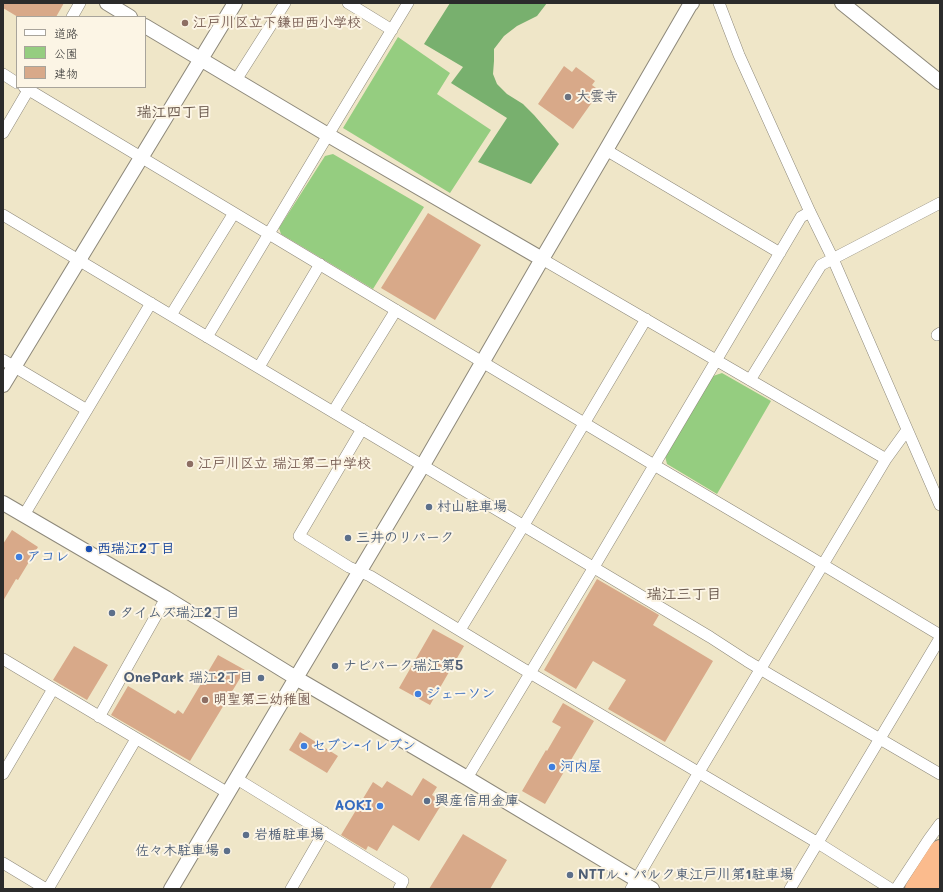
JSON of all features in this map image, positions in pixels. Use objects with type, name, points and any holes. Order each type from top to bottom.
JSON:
[{"type":"highway","points":[[915,889],[940,850]]},
{"type":"highway","points":[[934,889],[940,880]]},
{"type":"street","points":[[73,16],[80,3]]},
{"type":"street","points":[[107,3],[128,16]]},
{"type":"street","points":[[3,385],[9,363],[79,260],[235,3]]},
{"type":"street","points":[[236,80],[285,3]]},
{"type":"street","points":[[348,3],[392,30]]},
{"type":"street","points":[[208,337],[408,3]]},
{"type":"street","points":[[171,889],[423,465],[692,3]]},
{"type":"street","points":[[719,3],[739,55],[810,212],[833,259],[940,505]]},
{"type":"street","points":[[842,3],[940,82]]},
{"type":"street","points":[[146,27],[328,135],[886,459]]},
{"type":"street","points":[[3,74],[16,82]]},
{"type":"street","points":[[3,133],[27,88],[940,635]]},
{"type":"street","points":[[606,150],[780,253]]},
{"type":"street","points":[[750,380],[821,265],[940,203]]},
{"type":"street","points":[[171,315],[234,212]]},
{"type":"street","points":[[467,778],[801,217],[810,212]]},
{"type":"street","points":[[3,215],[524,525],[710,637],[747,661],[940,774]]},
{"type":"street","points":[[258,367],[320,264]]},
{"type":"street","points":[[24,515],[151,303]]},
{"type":"street","points":[[333,412],[396,310]]},
{"type":"street","points":[[460,630],[646,319]]},
{"type":"street","points":[[9,363],[87,410]]},
{"type":"street","points":[[362,429],[299,536],[349,567],[370,576],[699,772],[818,843],[891,889]]},
{"type":"street","points":[[634,884],[760,668],[886,459],[907,430]]},
{"type":"street","points":[[3,502],[166,598],[296,678],[467,778],[634,884],[652,889]]},
{"type":"street","points":[[99,717],[166,598]]},
{"type":"street","points":[[790,889],[940,638]]},
{"type":"street","points":[[3,659],[228,793]]},
{"type":"street","points":[[3,774],[53,689]]},
{"type":"street","points":[[3,863],[47,889],[136,739]]},
{"type":"street","points":[[237,779],[404,881],[399,889]]},
{"type":"street","points":[[896,889],[940,824]]},
{"type":"street","points":[[291,889],[324,832]]},
{"type":"green space","points":[[450,3],[547,3],[537,16],[517,26],[504,36],[494,49],[493,74],[497,84],[507,94],[523,104],[559,144],[531,184],[478,162],[507,118],[451,83],[463,67],[424,44]]},
{"type":"green space","points":[[398,37],[450,73],[437,94],[491,130],[450,193],[343,128]]},
{"type":"green space","points":[[333,154],[424,207],[373,289],[281,234],[279,228],[325,156]]},
{"type":"green space","points":[[722,373],[771,401],[717,494],[667,464],[665,456],[713,376]]},
{"type":"building","points":[[3,3],[64,3],[57,16],[16,16],[3,8]]},
{"type":"building","points":[[564,66],[572,72],[576,67],[595,81],[592,85],[600,91],[573,129],[538,104]]},
{"type":"building","points":[[428,213],[481,245],[435,320],[381,288]]},
{"type":"building","points":[[12,530],[38,547],[3,601],[3,544]]},
{"type":"building","points":[[597,579],[659,615],[653,625],[713,661],[665,742],[608,709],[626,680],[593,661],[576,689],[544,670]]},
{"type":"building","points":[[433,629],[464,646],[430,705],[399,688]]},
{"type":"building","points":[[74,646],[108,665],[87,700],[53,680]]},
{"type":"building","points":[[218,655],[245,670],[190,761],[111,715],[128,686],[175,714],[178,710],[183,714]]},
{"type":"building","points":[[563,703],[594,721],[545,804],[522,791],[561,727],[552,722]]},
{"type":"building","points":[[300,732],[338,756],[327,773],[289,750]]},
{"type":"building","points":[[423,778],[437,787],[432,795],[443,802],[419,841],[393,825],[377,851],[368,846],[366,850],[341,835],[373,782],[382,788],[387,781],[412,796]]},
{"type":"building","points":[[463,834],[507,860],[490,889],[429,889]]},
{"type":"place","name":"江戸川区立下鎌田西小学校","points":[[185,23]]},
{"type":"place","name":"大雲寺","points":[[568,97]]},
{"type":"place","name":"江戸川区立 瑞江第二中学校","points":[[190,464]]},
{"type":"place","name":"村山駐車場","points":[[429,507]]},
{"type":"place","name":"三井のリパーク","points":[[348,538]]},
{"type":"place","name":"西瑞江2丁目","points":[[89,549]]},
{"type":"place","name":"アコレ","points":[[19,557]]},
{"type":"place","name":"タイムズ瑞江2丁目","points":[[112,613]]},
{"type":"place","name":"ナビパーク瑞江第5","points":[[335,666]]},
{"type":"place","name":"OnePark 瑞江2丁目","points":[[261,678]]},
{"type":"place","name":"ジェーソン","points":[[418,694]]},
{"type":"place","name":"明聖第三幼稚園","points":[[205,700]]},
{"type":"place","name":"セブン-イレブン","points":[[304,746]]},
{"type":"place","name":"河内屋","points":[[552,767]]},
{"type":"place","name":"興産信用金庫","points":[[427,801]]},
{"type":"place","name":"AOKI","points":[[380,806]]},
{"type":"place","name":"岩楯駐車場","points":[[246,835]]},
{"type":"place","name":"佐々木駐車場","points":[[227,851]]},
{"type":"place","name":"NTTル・パルク東江戸川第1駐車場","points":[[570,875]]},
{"type":"district","name":"瑞江四丁目","points":[[174,112]]},
{"type":"district","name":"瑞江三丁目","points":[[684,594]]}]
